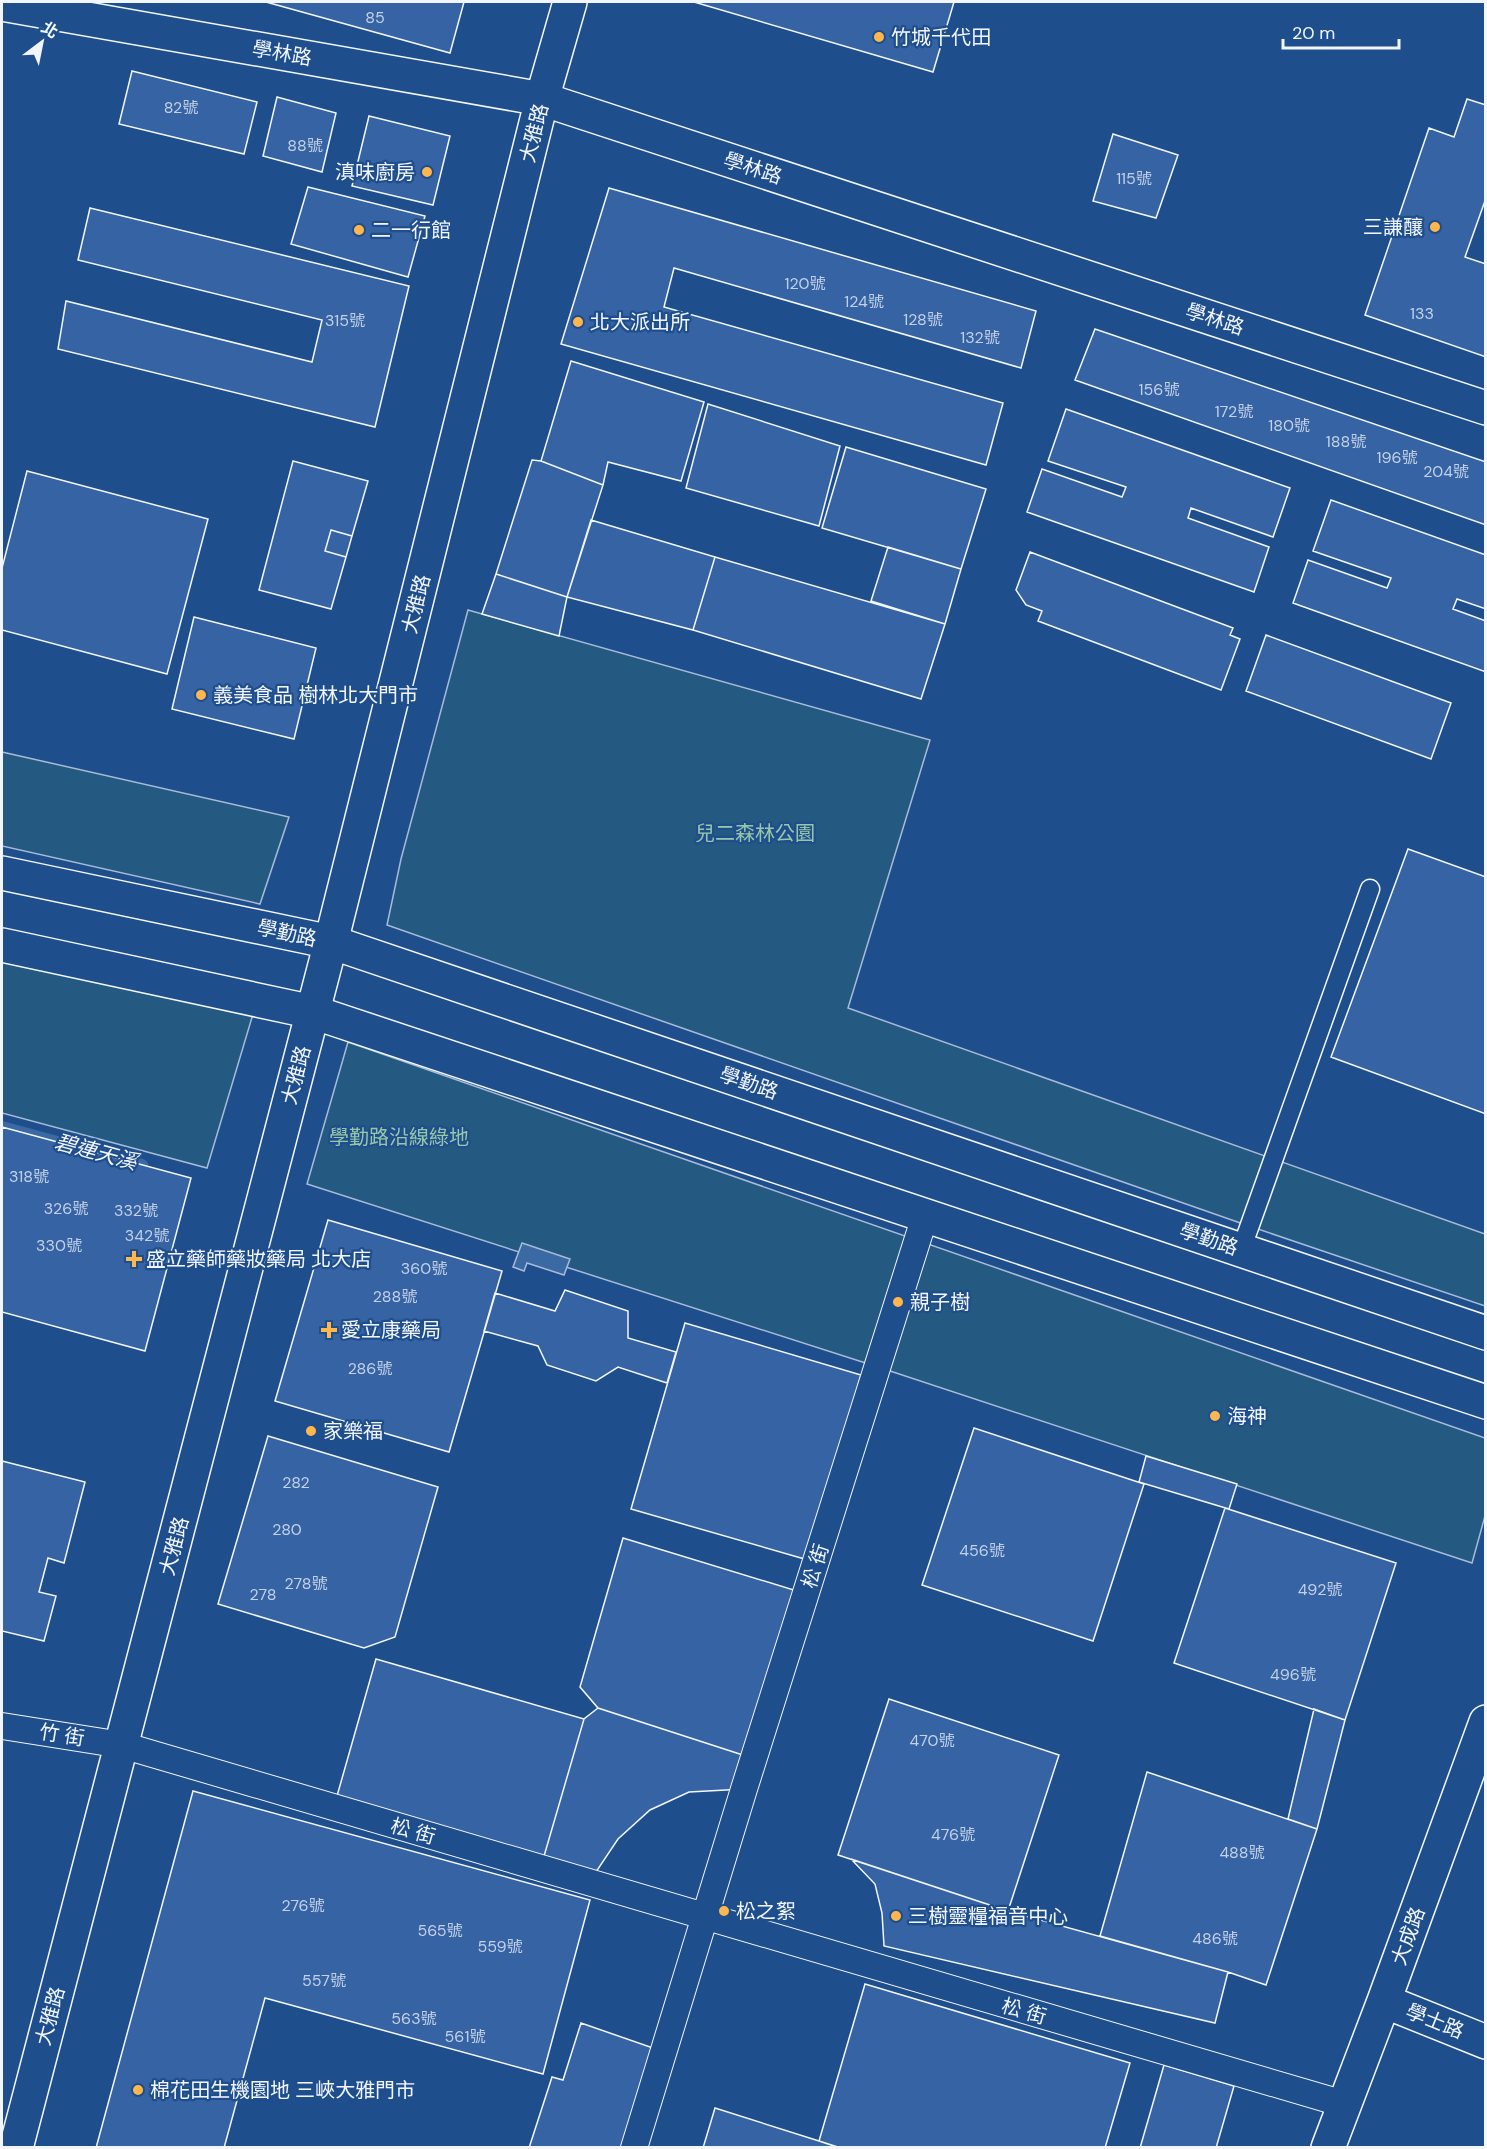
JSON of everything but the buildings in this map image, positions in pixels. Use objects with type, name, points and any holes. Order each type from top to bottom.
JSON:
[{"type":"street","name":"大雅路","points":[[16,2148],[332,942],[542,99],[570,2]]},
{"type":"street","name":"學林路","points":[[2,4],[542,99],[1485,408]]},
{"type":"street","name":"學勤路","points":[[2,873],[332,942],[1485,1333]]},
{"type":"street","points":[[2,945],[313,1012],[1485,1402]]},
{"type":"street","name":"松 街","points":[[634,2148],[926,1216]]},
{"type":"street","name":"大成路","points":[[1328,2148],[1485,1722]]},
{"type":"street","name":"竹 街","points":[[2,1726],[122,1745]]},
{"type":"street","name":"松 街","points":[[122,1745],[1344,2104]]},
{"type":"street","name":"學士路","points":[[1384,2001],[1485,2042]]},
{"type":"lane","points":[[1241,1250],[1370,889]]},
{"type":"green space","name":"兒二森林公園","points":[[468,610],[930,740],[848,1008],[1485,1234],[1485,1306],[387,925],[401,859]]},
{"type":"green space","points":[[2,752],[289,817],[260,904],[2,846]]},
{"type":"green space","points":[[2,962],[253,1014],[207,1168],[2,1113]]},
{"type":"green space","name":"學勤路沿線綠地","points":[[348,1042],[1485,1438],[1485,1516],[1472,1563],[878,1367],[307,1184]]},
{"type":"shaded area","points":[[522,1243],[570,1259],[564,1275],[527,1263],[524,1271],[513,1267]]},
{"type":"waterway","name":"碧連天溪","points":[[2,1127],[142,1165]]},
{"type":"place","name":"竹城千代田","points":[[879,37]]},
{"type":"place","name":"滇味廚房","points":[[427,172]]},
{"type":"place","name":"三謙釀","points":[[1435,227]]},
{"type":"place","name":"二一行館","points":[[359,230]]},
{"type":"place","name":"北大派出所","points":[[578,322]]},
{"type":"place","name":"義美食品 樹林北大門市","points":[[201,695]]},
{"type":"place","name":"盛立藥師藥妝藥局 北大店","points":[[134,1259]]},
{"type":"place","name":"親子樹","points":[[898,1302]]},
{"type":"place","name":"愛立康藥局","points":[[329,1330]]},
{"type":"place","name":"海神","points":[[1215,1416]]},
{"type":"place","name":"家樂福","points":[[311,1431]]},
{"type":"place","name":"松之絮","points":[[724,1911]]},
{"type":"place","name":"三樹靈糧福音中心","points":[[896,1916]]},
{"type":"place","name":"棉花田生機園地 三峽大雅門市","points":[[138,2090]]}]
